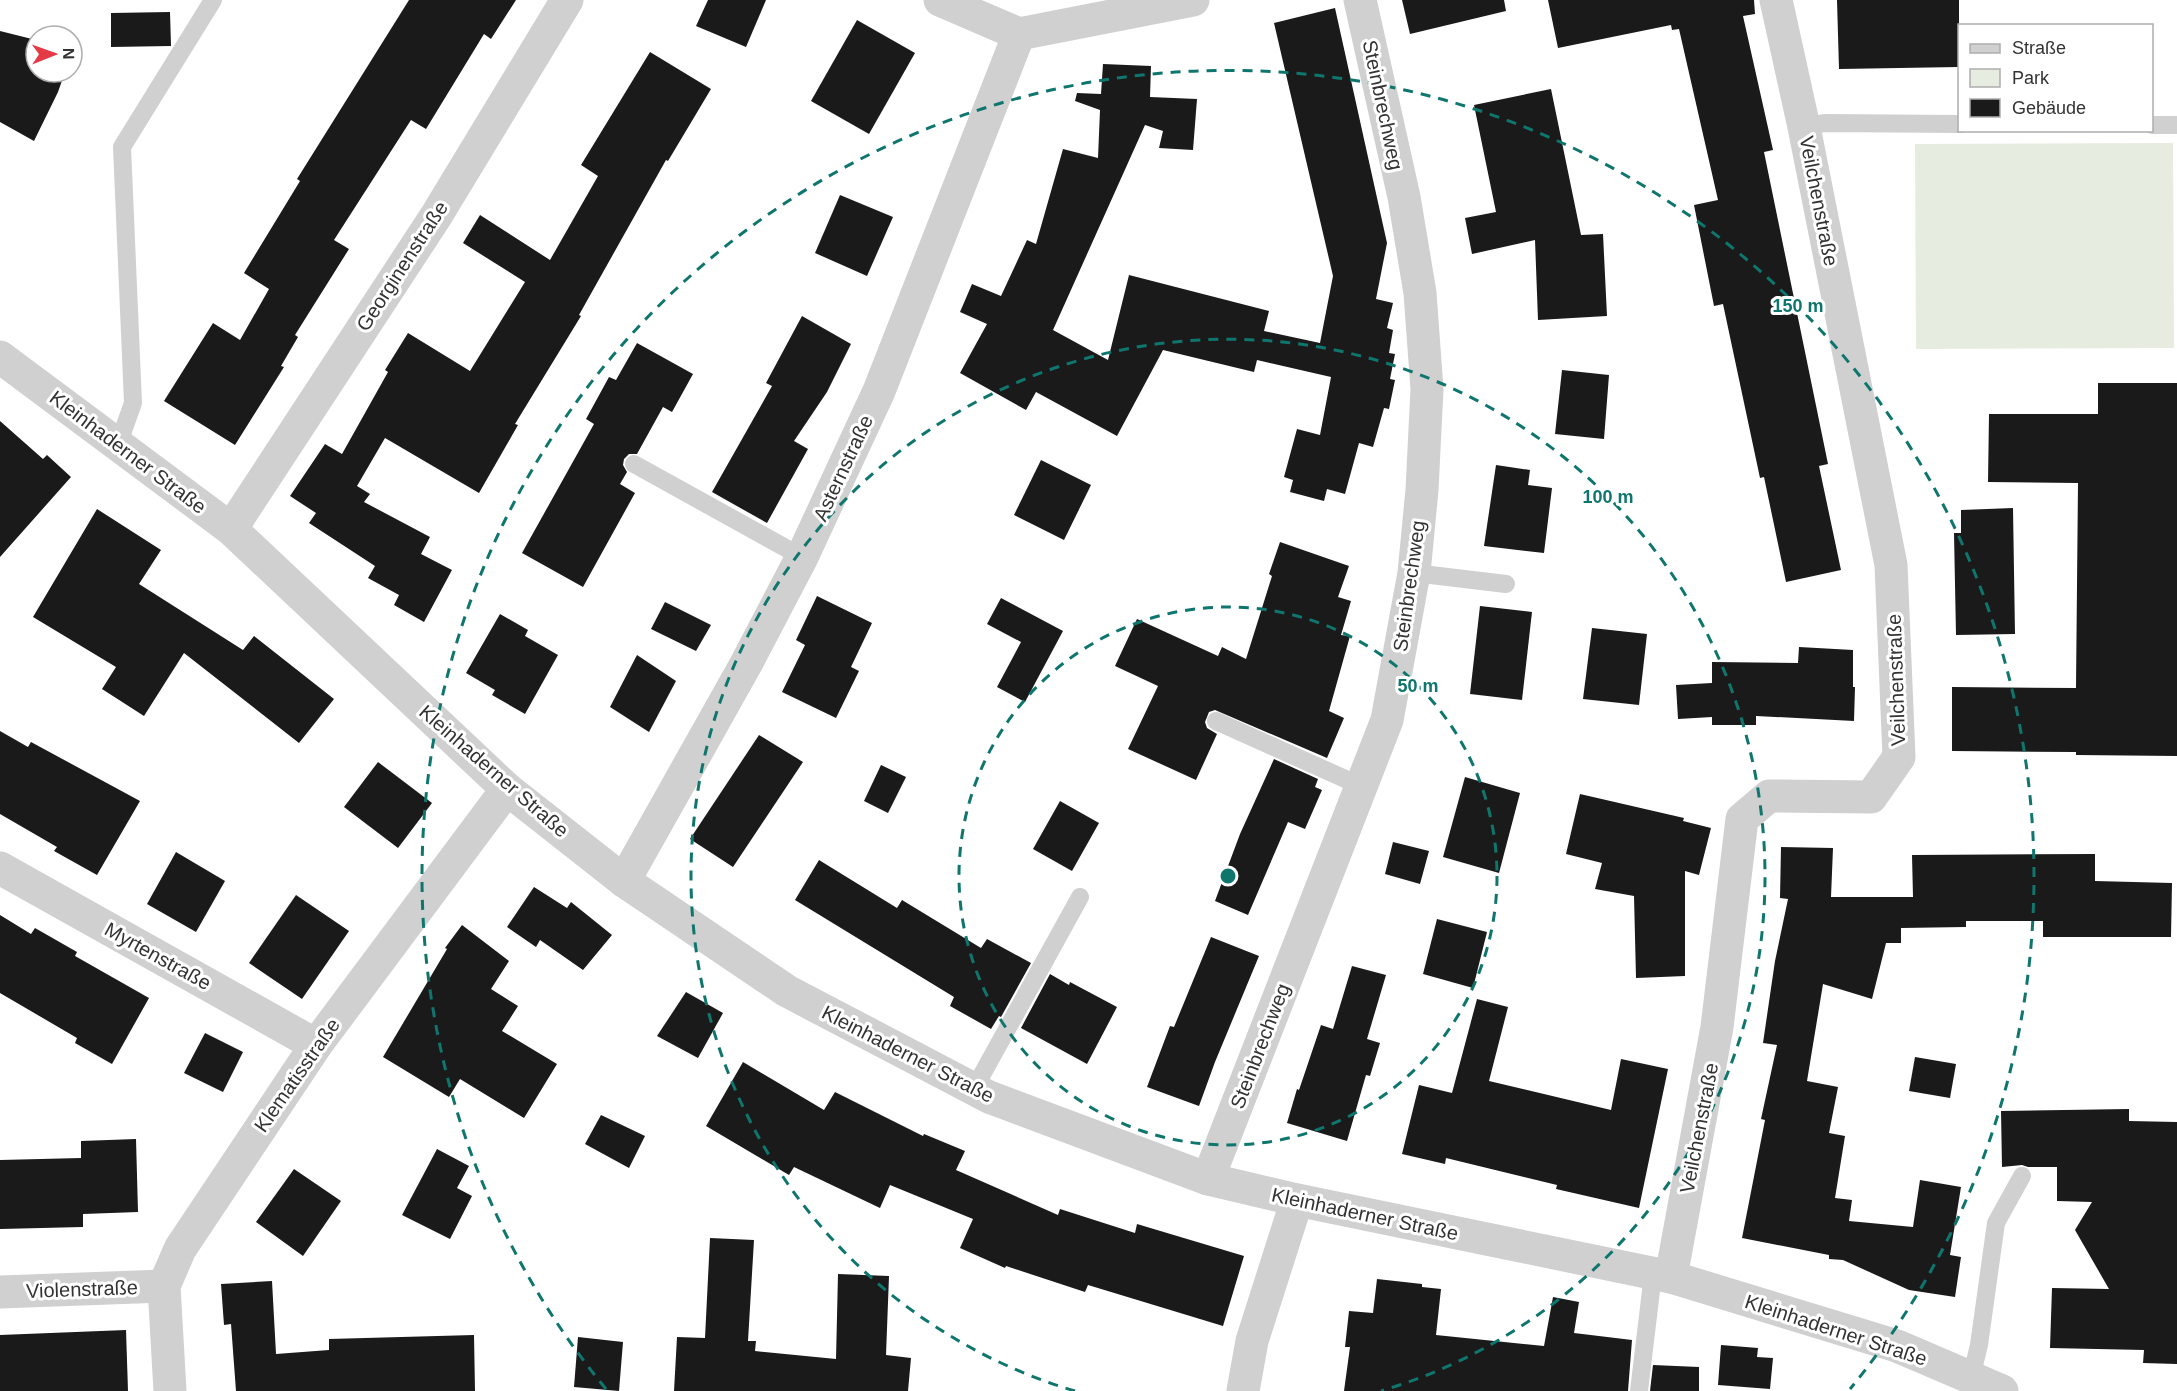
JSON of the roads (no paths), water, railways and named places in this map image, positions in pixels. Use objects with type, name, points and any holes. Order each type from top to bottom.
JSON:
[{"type":"street","name":"Georginenstraße","points":[[231,529],[436,216],[567,0]]},
{"type":"street","points":[[940,0],[1019,34],[1193,0]]},
{"type":"street","name":"Steinbrechweg","points":[[1208,1179],[1387,720],[1414,573],[1422,490],[1427,389],[1420,293],[1404,197],[1360,0]]},
{"type":"street","name":"Veilchenstraße","points":[[1662,1276],[1718,1027],[1742,819],[1769,796],[1870,797],[1899,757],[1891,565],[1804,127],[1776,0]]},
{"type":"street","name":"Asternstraße","points":[[624,880],[746,664],[802,557],[879,391],[1019,34]]},
{"type":"street","name":"Kleinhaderner Straße","points":[[0,357],[231,529],[507,789],[624,880],[787,991],[989,1097],[1208,1179],[1297,1200],[1662,1276],[1897,1346],[2002,1391]]},
{"type":"street","name":"Klematisstraße","points":[[170,1391],[164,1286],[180,1249],[316,1045],[507,789]]},
{"type":"street","name":"Myrtenstraße","points":[[0,868],[316,1045]]},
{"type":"street","points":[[1243,1391],[1252,1341],[1297,1200]]},
{"type":"street","name":"Violenstraße","points":[[0,1292],[164,1286]]},
{"type":"lane","points":[[118,445],[133,403],[122,147],[213,0]]},
{"type":"lane","points":[[1804,127],[1824,123],[1958,124]]},
{"type":"lane","points":[[2153,125],[2177,125]]},
{"type":"lane","points":[[634,464],[802,557]]},
{"type":"lane","points":[[1414,573],[1506,584]]},
{"type":"lane","points":[[1216,722],[1361,786]]},
{"type":"lane","points":[[974,1089],[1080,897]]},
{"type":"lane","points":[[1971,1378],[1979,1345],[1996,1223],[2022,1176]]},
{"type":"lane","points":[[1639,1391],[1662,1276]]}]
